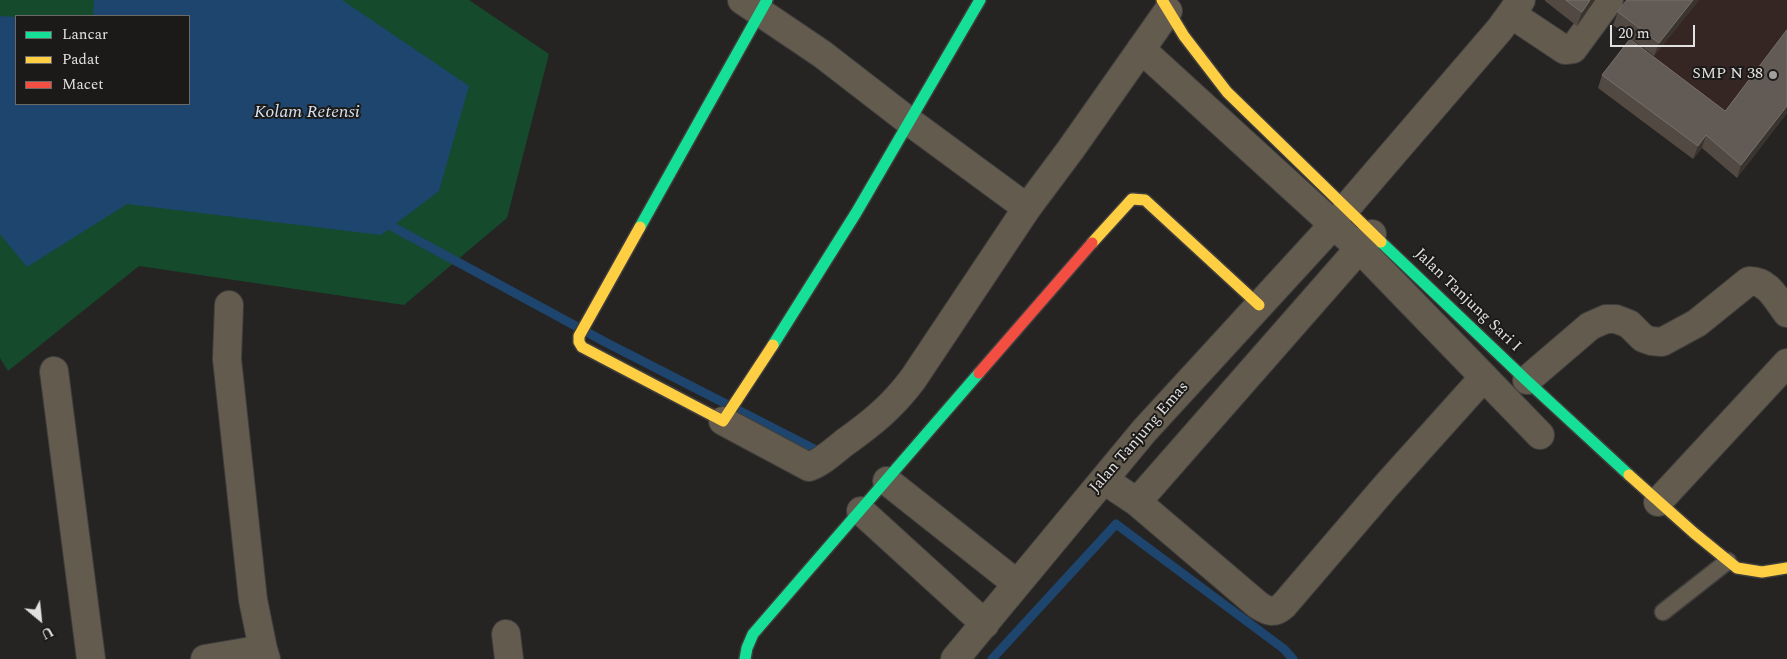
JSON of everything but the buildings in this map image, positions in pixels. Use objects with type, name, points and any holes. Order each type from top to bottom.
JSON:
[{"type":"street","points":[[726,416],[817,279],[980,0]]},
{"type":"street","points":[[1516,7],[1565,50],[1570,51],[1573,50],[1609,0]]},
{"type":"street","points":[[1027,208],[910,122],[757,4],[589,315],[578,341],[584,348],[726,416],[804,466],[809,467],[829,455],[879,417],[897,400],[977,285],[1027,208],[1141,49],[1165,6],[1202,62],[1340,216]]},
{"type":"street","name":"Jalan Tanjung Emas","points":[[956,659],[1144,431],[1340,216],[1500,29],[1516,7]]},
{"type":"street","points":[[1141,49],[1366,240],[1484,377],[1540,435]]},
{"type":"street","points":[[745,659],[746,648],[753,634],[1123,207],[1132,199],[1145,200],[1259,305]]},
{"type":"street","points":[[1137,502],[1366,240]]},
{"type":"street","name":"Jalan Tanjung Sari I","points":[[1366,240],[1526,380],[1698,538],[1737,568],[1753,572],[1767,572],[1787,568]]},
{"type":"street","points":[[1526,380],[1590,326],[1606,319],[1616,319],[1629,324],[1643,338],[1662,342],[1696,323],[1749,281],[1757,280],[1764,284],[1787,313]]},
{"type":"street","points":[[205,659],[264,654],[253,600],[227,359],[229,305]]},
{"type":"street","points":[[54,372],[91,659]]},
{"type":"street","points":[[1658,502],[1784,374]]},
{"type":"street","points":[[1104,480],[1137,502],[1258,605],[1274,612],[1284,605],[1386,486],[1484,377]]},
{"type":"street","points":[[883,485],[1001,604]]},
{"type":"street","points":[[862,508],[1001,604]]},
{"type":"lane","points":[[1663,612],[1728,561]]},
{"type":"shaded area","points":[[1698,0],[1787,0],[1787,37],[1721,124],[1645,67]]},
{"type":"green space","points":[[0,0],[469,0],[549,54],[507,218],[404,305],[139,266],[8,371],[0,358]]},
{"type":"water","name":"Kolam Retensi","points":[[94,0],[342,0],[469,86],[439,191],[381,235],[127,204],[27,267],[0,234],[0,16],[15,17],[15,105],[190,105],[190,15],[93,15]]},
{"type":"waterway","points":[[382,221],[607,343],[820,452]]},
{"type":"waterway","points":[[992,659],[1116,524],[1284,649],[1293,659]]},
{"type":"traffic: fast","points":[[640,227],[767,0]]},
{"type":"traffic: fast","points":[[773,345],[856,213],[980,0]]},
{"type":"traffic: fast","points":[[1381,242],[1629,475]]},
{"type":"traffic: fast","points":[[745,659],[753,634],[979,373]]},
{"type":"traffic: slow","points":[[1162,0],[1184,36],[1227,92],[1381,242]]},
{"type":"traffic: slow","points":[[1092,243],[1132,199],[1145,200],[1259,305]]},
{"type":"traffic: slow","points":[[640,227],[579,336],[579,342],[582,347],[723,421],[773,345]]},
{"type":"traffic: slow","points":[[1629,475],[1694,533],[1737,568],[1762,572],[1787,568]]},
{"type":"traffic: jam","points":[[979,373],[1092,243]]},
{"type":"place","name":"SMP N 38","points":[[1773,75]]}]
